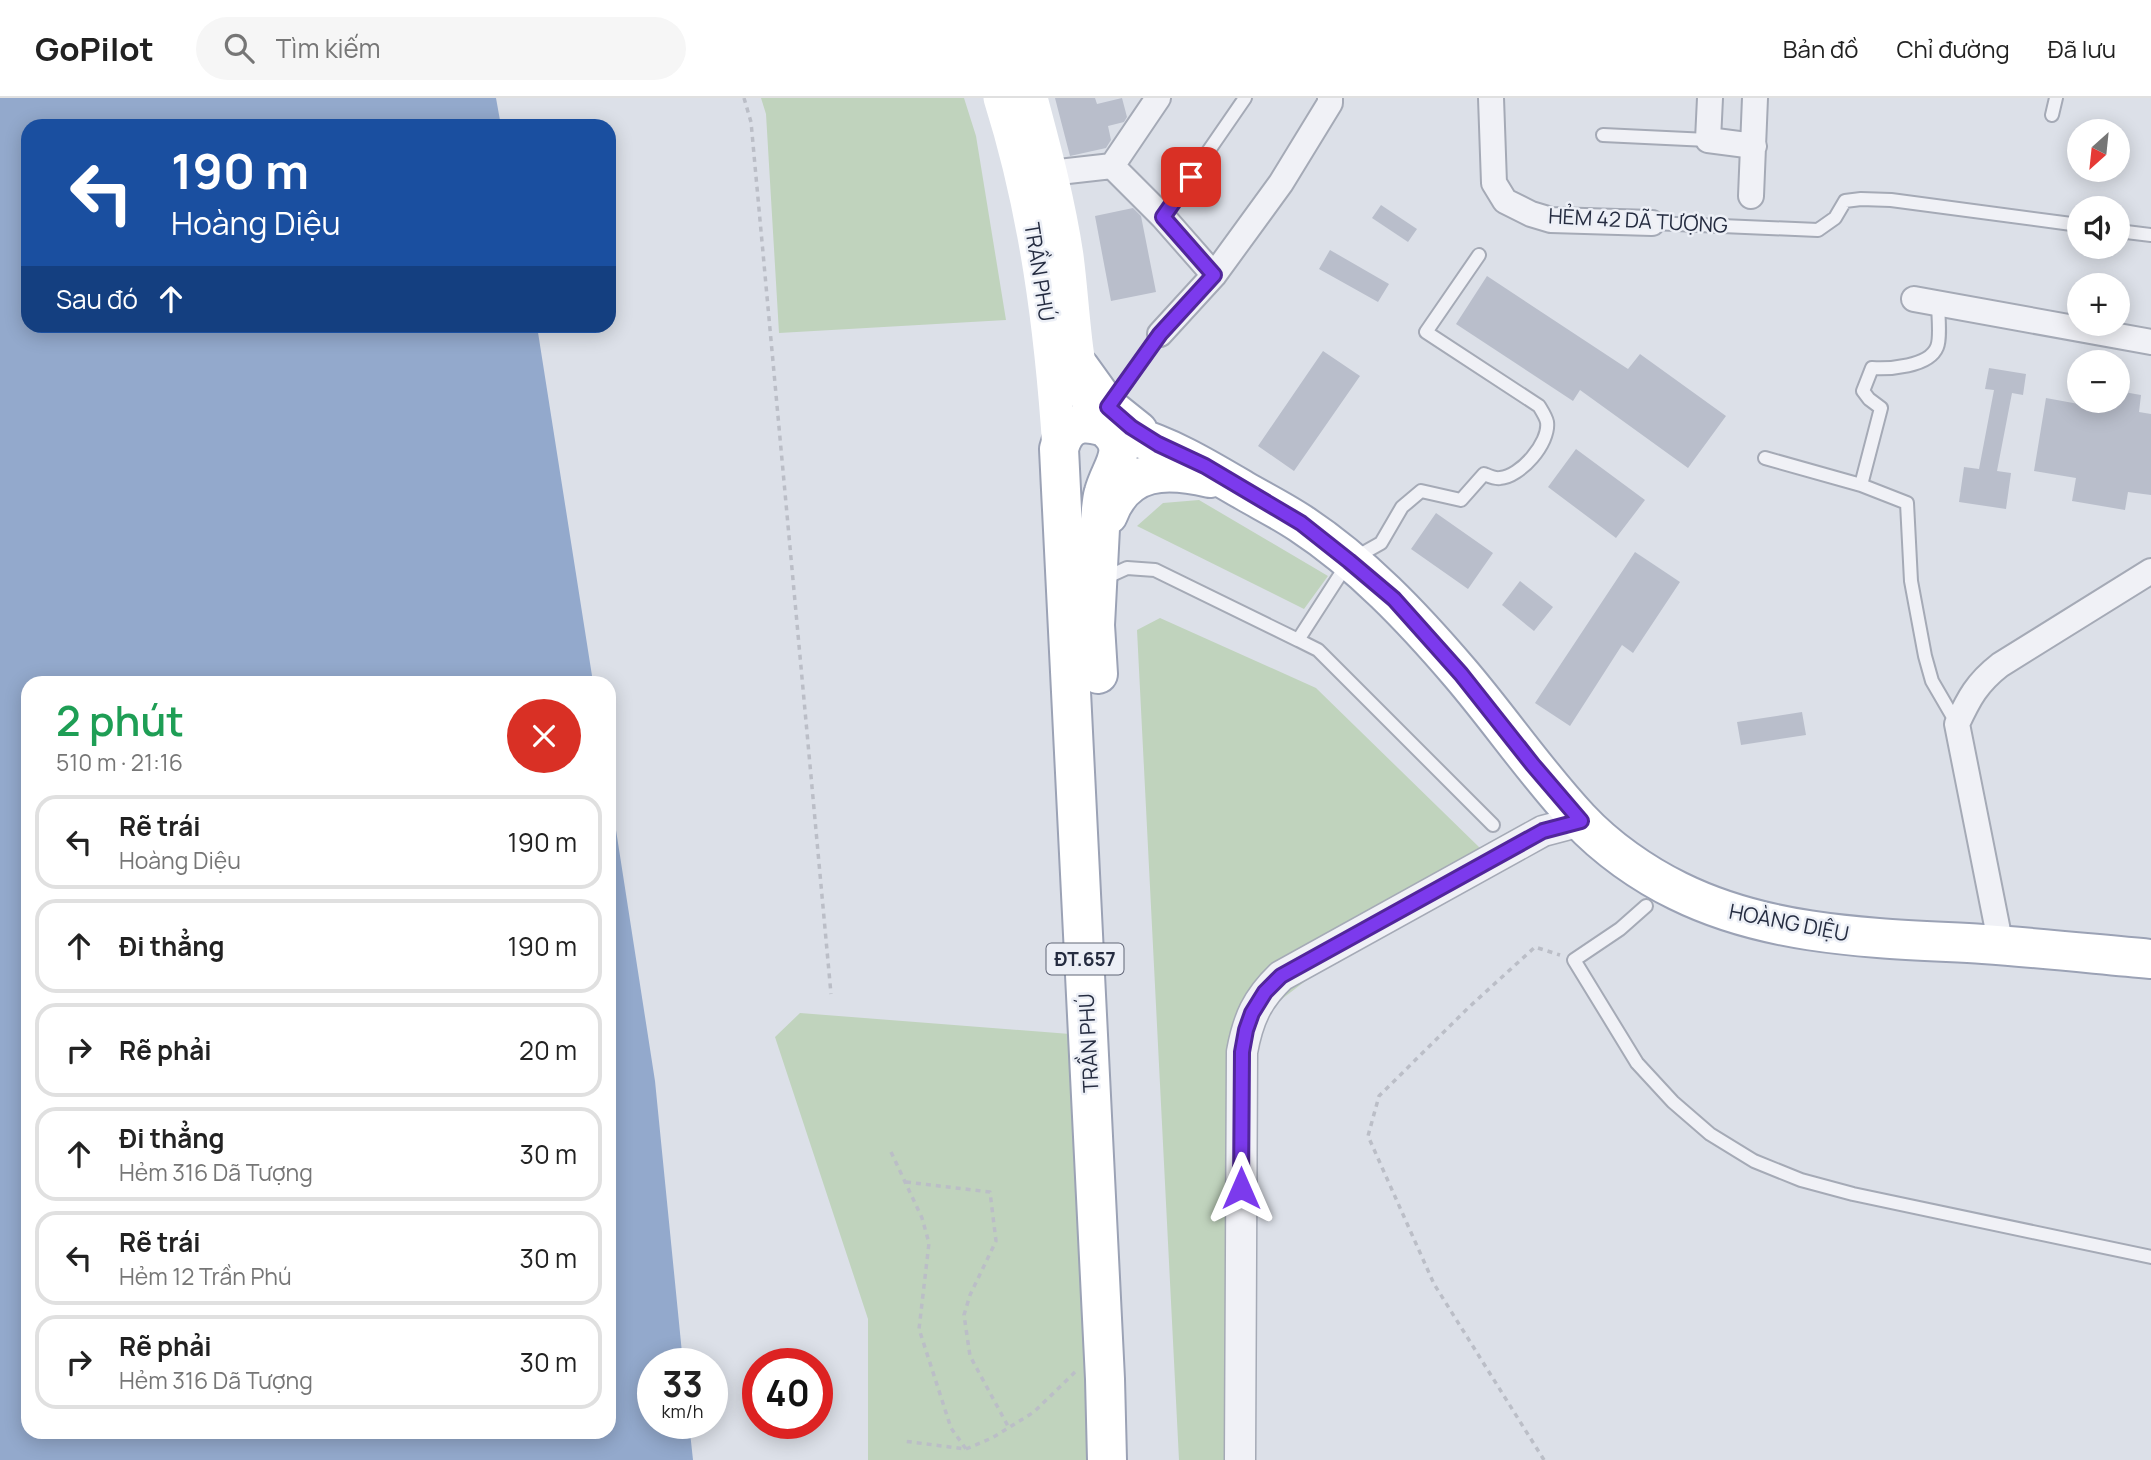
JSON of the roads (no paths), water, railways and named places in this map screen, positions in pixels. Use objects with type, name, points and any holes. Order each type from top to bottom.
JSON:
[{"type":"main road","name":"TRẦN PHÚ","points":[[1000,98],[1027,194],[1054,373],[1107,1460]]},
{"type":"main road","name":"TRẦN PHÚ","points":[[1031,98],[1067,256],[1080,368]]},
{"type":"main road","points":[[1080,368],[1106,417],[1074,425],[1061,439],[1059,454],[1070,475],[1088,482],[1098,481],[1114,470]]},
{"type":"main road","name":"HOÀNG DIỆU","points":[[1106,417],[1131,427],[1158,444],[1205,466],[1229,484]]},
{"type":"main road","name":"ĐT.657","points":[[1106,417],[1116,441],[1118,460],[1114,470]]},
{"type":"main road","name":"HOÀNG DIỆU","points":[[1114,470],[1132,462],[1192,469],[1229,484],[1301,523],[1394,599],[1426,633],[1581,821],[1607,844],[1655,878],[1711,907],[1776,925],[1852,937],[2151,959]]},
{"type":"main road","name":"TRẦN PHÚ","points":[[1114,470],[1104,491],[1095,625],[1132,1381],[1133,1460]]},
{"type":"main road","points":[[1099,540],[1113,502],[1124,487],[1137,479],[1152,473],[1170,471],[1229,484]]},
{"type":"street","points":[[1050,173],[1112,166],[1158,98]]},
{"type":"street","points":[[1160,334],[1214,275],[1281,183],[1330,103],[1330,98]]},
{"type":"street","name":"HẺM 42 DÃ TƯỢNG","points":[[1491,98],[1494,183],[1505,201],[1531,215],[1550,220],[1652,223]]},
{"type":"street","points":[[1710,98],[1708,140],[1754,146]]},
{"type":"street","points":[[1751,197],[1755,98]]},
{"type":"street","points":[[1112,166],[1163,217],[1214,275]]},
{"type":"street","points":[[1926,301],[2151,342]]},
{"type":"street","points":[[2001,946],[1957,724],[1981,681],[2000,665],[2151,571]]},
{"type":"street","points":[[1240,1460],[1242,1052],[1252,1013],[1265,992],[1281,976],[1543,831],[1581,821]]},
{"type":"lane","points":[[1163,217],[1245,98]]},
{"type":"lane","points":[[2052,116],[2056,98]]},
{"type":"lane","points":[[1602,135],[1708,140]]},
{"type":"lane","name":"HẺM 42 DÃ TƯỢNG","points":[[1652,223],[1818,230],[1835,218],[1845,201],[1861,199],[1891,200],[2067,223]]},
{"type":"lane","points":[[2130,232],[2151,235]]},
{"type":"lane","points":[[1298,640],[1349,561],[1381,543],[1402,507],[1421,491],[1461,500],[1484,474],[1498,479],[1517,474],[1536,453],[1546,432],[1547,421],[1539,406],[1426,332],[1479,255]]},
{"type":"lane","points":[[1861,485],[1881,408],[1863,391],[1866,380],[1872,368],[1895,369],[1932,354],[1937,347],[1926,301]]},
{"type":"lane","points":[[1106,417],[1160,334]]},
{"type":"lane","points":[[1765,458],[1861,485],[1907,503],[1911,581],[1925,656],[1932,681],[1957,724]]},
{"type":"lane","points":[[1097,586],[1107,575],[1127,568],[1156,570],[1318,650],[1493,825]]},
{"type":"lane","points":[[1646,906],[1620,929],[1574,960],[1637,1063],[1673,1102],[1710,1134],[1754,1161],[1801,1180],[1853,1194],[2151,1258]]},
{"type":"water","points":[[0,98],[496,98],[500,119],[21,119],[21,333],[538,333],[592,676],[21,676],[21,1439],[616,1439],[616,830],[655,1081],[682,1348],[637,1348],[637,1439],[691,1439],[693,1460],[0,1460]]}]
